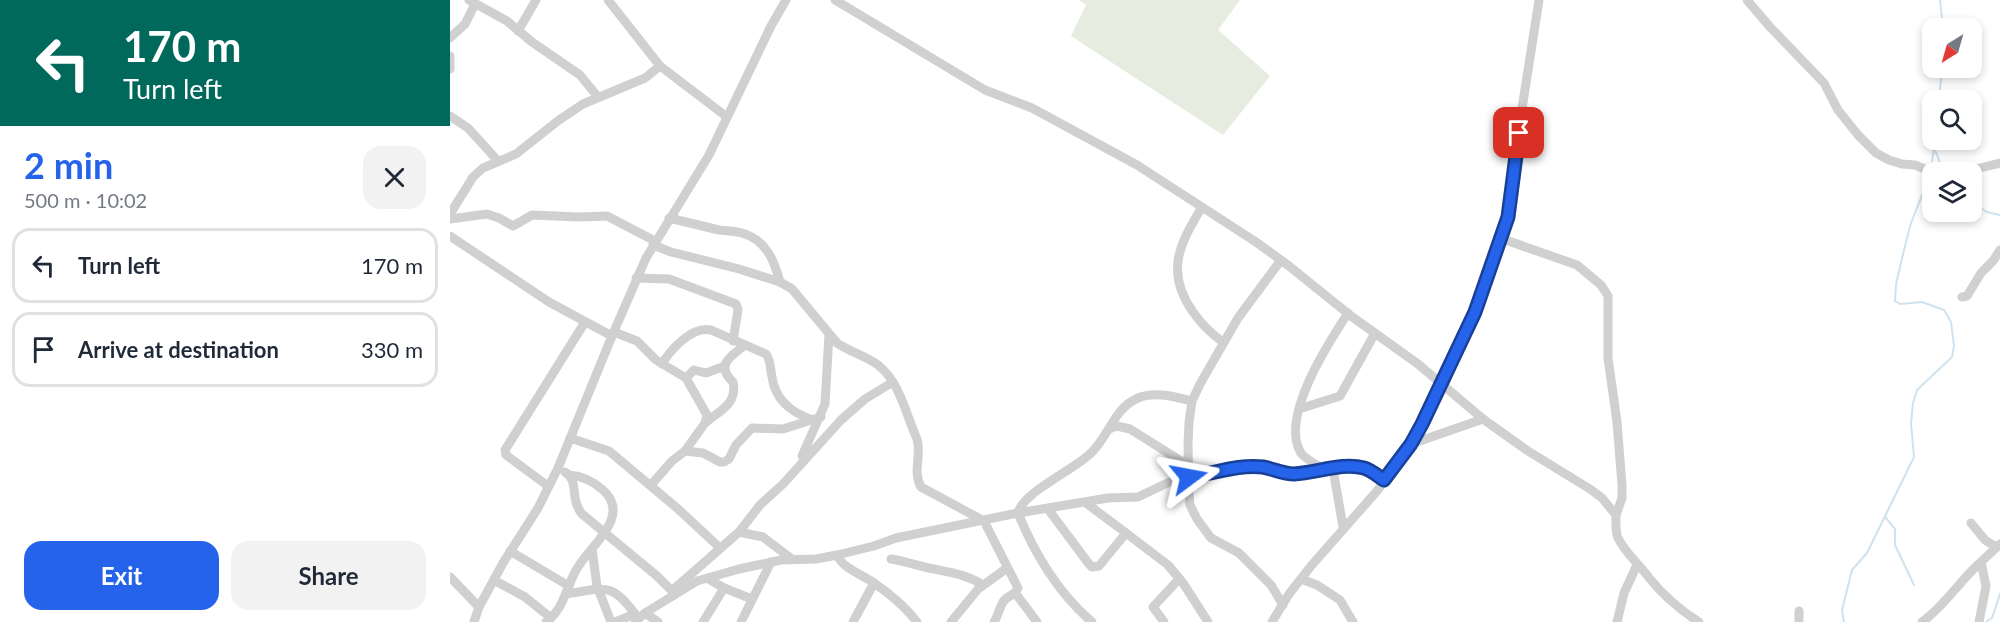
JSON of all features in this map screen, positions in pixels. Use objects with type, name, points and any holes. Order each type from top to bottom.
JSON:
[{"type":"street","points":[[518,31],[536,0]]},
{"type":"street","points":[[608,0],[660,66],[728,117]]},
{"type":"street","points":[[474,622],[479,607],[510,551],[538,508],[558,468],[636,278],[654,243],[709,155],[766,36],[786,0]]},
{"type":"street","points":[[835,0],[986,90],[1032,108],[1075,130],[1137,165],[1202,207],[1281,260],[1443,383],[1483,418],[1528,452],[1590,489],[1602,498],[1616,515]]},
{"type":"street","points":[[1272,622],[1301,579],[1384,480],[1411,444],[1443,383],[1475,312],[1508,217],[1539,0]]},
{"type":"street","points":[[1747,0],[1824,83],[1838,110],[1876,153],[1889,160],[1922,168]]},
{"type":"street","points":[[450,38],[465,24],[472,2],[507,21],[580,75],[598,97]]},
{"type":"street","points":[[450,57],[450,69]]},
{"type":"street","points":[[450,214],[473,177],[483,168],[516,154],[559,120],[598,97],[645,78],[660,66]]},
{"type":"street","points":[[450,116],[468,128],[498,161]]},
{"type":"street","points":[[1982,168],[2000,163]]},
{"type":"street","points":[[1202,207],[1179,253],[1176,278],[1182,294],[1202,325],[1209,333],[1223,342]]},
{"type":"street","points":[[450,219],[487,214],[513,226],[532,215],[607,216],[671,252],[719,263],[792,288],[829,334],[846,350],[876,363],[893,382],[920,448],[917,473],[921,487],[962,507],[984,521],[1018,588],[1016,594],[1003,602],[994,622]]},
{"type":"street","points":[[669,218],[715,229],[740,232],[757,240],[768,251],[775,263],[780,282]]},
{"type":"street","points":[[450,236],[549,302],[585,322],[637,341],[662,364],[686,378],[706,412],[705,423]]},
{"type":"street","points":[[1500,238],[1577,265],[1602,285],[1608,296],[1608,358],[1617,422],[1622,485],[1622,498],[1615,526],[1618,538],[1637,565],[1651,579],[1655,588],[1698,622]]},
{"type":"street","points":[[1962,297],[1967,296],[1981,273],[2000,250]]},
{"type":"street","points":[[1281,260],[1223,342],[1192,401],[1189,422],[1189,477],[1190,505],[1205,531],[1211,538],[1239,553],[1271,585],[1282,605]]},
{"type":"street","points":[[636,278],[669,279],[734,303],[738,310],[733,341]]},
{"type":"street","points":[[1343,527],[1328,470],[1302,455],[1297,440],[1299,409],[1311,375],[1348,313]]},
{"type":"street","points":[[548,486],[506,455],[505,450],[585,322]]},
{"type":"street","points":[[662,364],[671,352],[698,331],[711,330],[766,354],[769,358],[774,389],[784,404],[797,414],[817,418]]},
{"type":"street","points":[[1299,409],[1340,396],[1375,333]]},
{"type":"street","points":[[792,474],[807,448],[817,418],[825,404],[829,334]]},
{"type":"street","points":[[651,485],[672,460],[685,451],[705,423],[724,410],[733,398],[733,382],[724,372],[725,366],[734,352],[744,345]]},
{"type":"street","points":[[686,378],[694,370],[706,374],[725,366]]},
{"type":"street","points":[[592,549],[598,588],[613,622],[638,617],[673,592],[739,532],[760,505],[848,413],[865,399],[893,382]]},
{"type":"street","points":[[1018,513],[1023,503],[1040,488],[1072,469],[1090,454],[1126,405],[1147,395],[1162,395],[1192,401]]},
{"type":"street","points":[[685,451],[703,453],[724,462],[729,459],[736,445],[752,428],[783,429],[817,418]]},
{"type":"street","points":[[1411,444],[1483,418]]},
{"type":"street","points":[[1109,429],[1117,426],[1130,429],[1189,466]]},
{"type":"street","points":[[570,438],[609,452],[651,485],[720,548]]},
{"type":"street","points":[[673,592],[697,581],[771,562],[837,555],[896,538],[1018,513],[1108,498],[1138,497],[1180,477],[1220,470],[1264,467],[1289,474],[1348,467],[1366,469],[1384,480]]},
{"type":"street","points":[[494,580],[525,597],[549,621],[568,590],[578,567],[604,535],[612,514],[613,505],[610,496],[593,482],[569,475],[558,468]]},
{"type":"street","points":[[569,475],[573,482],[574,503],[578,509],[604,535],[673,592]]},
{"type":"street","points":[[1086,503],[1168,565],[1208,622]]},
{"type":"street","points":[[1048,509],[1092,567],[1099,566],[1126,533]]},
{"type":"street","points":[[1018,513],[1038,556],[1066,595],[1092,622]]},
{"type":"street","points":[[1922,622],[1967,574],[1998,546],[1985,540],[1971,523]]},
{"type":"street","points":[[739,532],[763,537],[792,559]]},
{"type":"street","points":[[510,551],[568,590],[606,589],[614,592],[638,617],[658,622]]},
{"type":"street","points":[[837,555],[843,564],[874,583],[900,603],[917,622]]},
{"type":"street","points":[[891,559],[954,573],[974,579],[983,585]]},
{"type":"street","points":[[741,622],[771,562]]},
{"type":"street","points":[[1979,622],[1986,586],[1981,562]]},
{"type":"street","points":[[1617,622],[1624,593],[1637,565]]},
{"type":"street","points":[[951,622],[983,585],[1007,568]]},
{"type":"street","points":[[450,578],[479,607]]},
{"type":"street","points":[[707,578],[724,588],[752,599]]},
{"type":"street","points":[[1164,622],[1153,607],[1179,579]]},
{"type":"street","points":[[1301,579],[1317,585],[1340,600],[1353,622]]},
{"type":"street","points":[[853,622],[874,583]]},
{"type":"street","points":[[703,622],[724,588]]},
{"type":"street","points":[[1016,594],[1035,619],[1022,622]]},
{"type":"street","points":[[1799,611],[1799,622]]},
{"type":"shaded area","points":[[1079,0],[1240,0],[1218,30],[1270,76],[1223,135],[1071,36],[1086,5]]},
{"type":"waterway","points":[[1940,0],[1942,18]]},
{"type":"waterway","points":[[1940,90],[1941,78]]},
{"type":"waterway","points":[[1932,162],[1934,150]]},
{"type":"waterway","points":[[1935,150],[1940,162]]},
{"type":"waterway","points":[[1844,622],[1842,610],[1852,570],[1867,553],[1914,457],[1911,423],[1917,390],[1952,357],[1954,346],[1951,322],[1944,310],[1922,302],[1900,304],[1895,301],[1896,284],[1911,223],[1922,195]]},
{"type":"waterway","points":[[1982,209],[2000,215]]},
{"type":"waterway","points":[[1886,518],[1895,529],[1895,545],[1914,585]]},
{"type":"waterway","points":[[1986,622],[1992,618],[2000,594]]},
{"type":"route","points":[[1189,477],[1220,470],[1253,467],[1296,474],[1348,467],[1366,469],[1384,480],[1411,444],[1422,424],[1475,312],[1508,217],[1519,133]]}]
